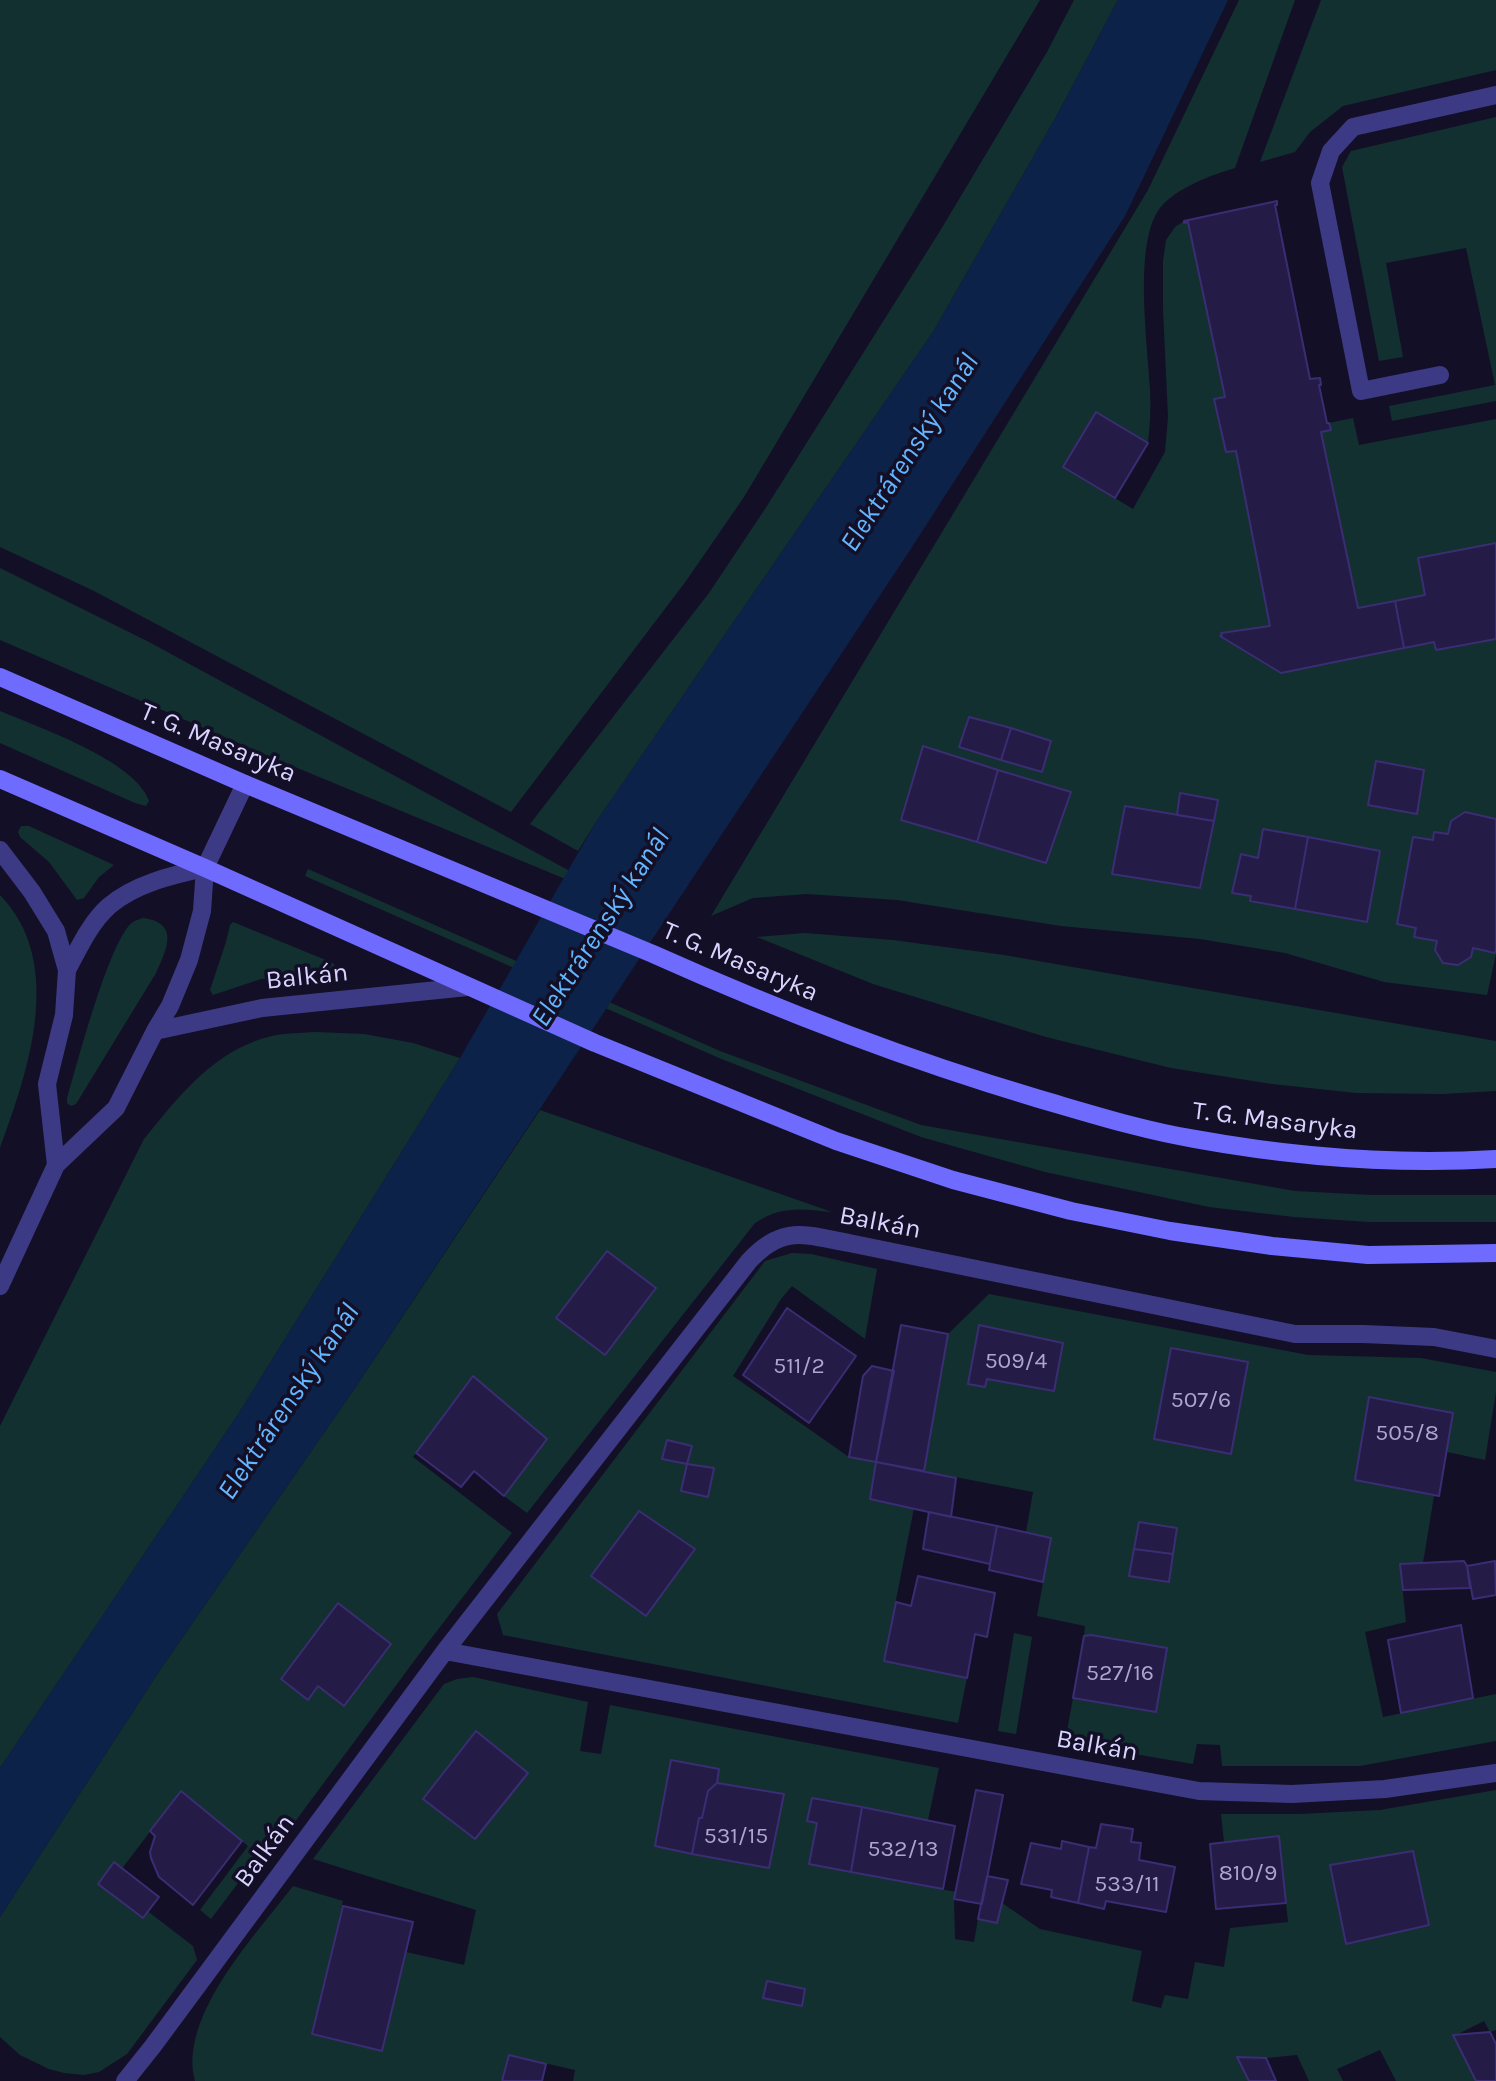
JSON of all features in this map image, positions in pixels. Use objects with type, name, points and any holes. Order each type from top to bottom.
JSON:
[{"type":"street","points":[[1440,375],[1361,391],[1320,183],[1331,151],[1353,127],[1496,95]]},
{"type":"street","name":"T. G. Masaryka","points":[[0,677],[245,784],[709,979],[886,1050],[996,1086],[1103,1118],[1193,1139],[1283,1152],[1370,1160],[1496,1160]]},
{"type":"street","points":[[0,779],[595,1043],[836,1141],[953,1180],[1071,1211],[1170,1231],[1272,1246],[1368,1255],[1496,1253]]},
{"type":"street","points":[[0,1286],[56,1165],[116,1108],[170,1006],[189,960],[202,911],[205,868],[245,784]]},
{"type":"street","points":[[0,850],[32,892],[56,931],[67,970],[64,1015],[47,1084],[56,1165]]},
{"type":"street","points":[[67,970],[89,929],[108,906],[133,890],[205,868]]},
{"type":"street","name":"Balkán","points":[[155,1031],[262,1008],[467,987]]},
{"type":"street","name":"Balkán","points":[[125,2081],[445,1651],[749,1261],[760,1248],[775,1239],[788,1235],[808,1236],[849,1243],[1295,1335],[1434,1337],[1496,1349]]},
{"type":"street","name":"Balkán","points":[[445,1651],[1199,1791],[1292,1794],[1385,1789],[1496,1773]]},
{"type":"green space","points":[[0,0],[1040,0],[744,497],[686,581],[511,812],[94,591],[0,547]]},
{"type":"green space","points":[[1074,0],[1118,0],[1056,117],[933,332],[578,851],[530,824],[709,593],[765,509],[940,231],[1047,52]]},
{"type":"green space","points":[[1239,0],[1295,0],[1235,168],[1205,178],[1175,194],[1160,208],[1152,224],[1144,269],[1150,396],[1148,443],[1096,412],[1063,467],[1133,509],[1165,452],[1168,417],[1163,261],[1166,240],[1175,227],[1184,221],[1188,222],[1225,397],[1215,399],[1226,452],[1236,451],[1270,626],[1222,633],[1221,637],[1281,673],[1434,642],[1437,650],[1496,639],[1496,954],[1487,995],[1384,982],[1285,953],[1200,939],[1061,926],[897,900],[807,894],[753,898],[711,916],[1148,190]]},
{"type":"green space","points":[[1321,0],[1496,0],[1496,70],[1343,106],[1310,132],[1295,152],[1260,162]]},
{"type":"green space","points":[[1496,117],[1496,401],[1392,421],[1389,406],[1495,385],[1466,248],[1386,263],[1403,357],[1379,361],[1342,167],[1351,151]]},
{"type":"green space","points":[[1353,418],[1359,445],[1496,419],[1496,543],[1418,558],[1425,595],[1358,608],[1321,432],[1331,430],[1329,423]]},
{"type":"green space","points":[[0,568],[149,642],[645,912],[271,757],[0,640]]},
{"type":"green space","points":[[0,711],[84,747],[126,772],[140,786],[149,801],[146,806],[0,743]]},
{"type":"green space","points":[[21,826],[29,826],[114,865],[99,877],[84,898],[77,900],[49,862],[20,837],[18,832]]},
{"type":"green space","points":[[308,869],[720,1051],[921,1125],[1295,1191],[1372,1195],[1496,1195],[1496,1222],[1369,1222],[1209,1207],[1045,1172],[921,1137],[719,1058],[305,876]]},
{"type":"green space","points":[[0,895],[20,922],[32,953],[36,985],[30,1052],[0,1148]]},
{"type":"green space","points":[[143,918],[155,921],[166,931],[168,938],[164,955],[156,973],[76,1104],[71,1106],[67,1099],[104,976],[124,933],[133,922]]},
{"type":"green space","points":[[233,922],[333,963],[336,967],[331,974],[261,979],[213,995],[210,990]]},
{"type":"green space","points":[[805,933],[893,940],[1004,955],[1496,1041],[1496,1091],[1442,1094],[1356,1093],[1272,1084],[1171,1068],[1046,1037],[873,984],[757,937]]},
{"type":"green space","points":[[315,1032],[364,1034],[413,1043],[460,1058],[237,1416],[0,1768],[0,1426],[144,1139],[200,1076],[233,1052],[272,1036]]},
{"type":"green space","points":[[540,1110],[832,1212],[802,1209],[783,1211],[755,1223],[527,1513],[504,1496],[473,1377],[413,1457],[512,1533],[277,1846],[266,1846],[211,1919],[200,1910],[248,1846],[181,1791],[111,1883],[193,1946],[197,1960],[127,2054],[99,2072],[84,2075],[49,2069],[20,2055],[0,2037],[0,1917],[158,1673],[357,1385]]},
{"type":"green space","points":[[792,1253],[811,1254],[877,1269],[865,1339],[792,1286],[733,1376],[849,1457],[876,1462],[870,1499],[914,1508],[884,1661],[967,1678],[958,1723],[503,1635],[497,1614],[765,1261]]},
{"type":"green space","points":[[989,1294],[1308,1355],[1421,1358],[1496,1372],[1496,1392],[1485,1460],[1447,1452],[1453,1413],[1370,1397],[1355,1479],[1434,1496],[1423,1563],[1400,1564],[1406,1622],[1365,1632],[1383,1717],[1496,1694],[1496,1741],[1360,1766],[1222,1766],[1220,1745],[1197,1744],[1193,1764],[1065,1742],[1073,1698],[1156,1712],[1166,1649],[1084,1636],[1085,1626],[1037,1616],[1051,1538],[1026,1532],[1033,1492],[924,1471],[948,1334]]},
{"type":"green space","points":[[1014,1633],[1032,1637],[1016,1734],[998,1731]]},
{"type":"green space","points":[[473,1677],[588,1702],[580,1751],[601,1754],[610,1705],[939,1768],[928,1820],[812,1798],[807,1821],[817,1823],[809,1864],[956,1892],[955,1939],[974,1942],[978,1919],[997,1923],[1002,1903],[1040,1929],[1142,1951],[1132,2001],[1161,2008],[1165,1995],[1188,1999],[1195,1962],[1224,1967],[1230,1928],[1288,1922],[1279,1836],[1224,1842],[1221,1814],[1380,1810],[1496,1790],[1496,2030],[1490,2032],[1484,2021],[1454,2036],[1476,2081],[1396,2081],[1380,2050],[1337,2069],[1343,2081],[1309,2081],[1297,2055],[1238,2057],[1249,2081],[573,2081],[575,2070],[509,2055],[502,2081],[195,2081],[193,2056],[198,2030],[209,2004],[241,1952],[293,1886],[343,1901],[312,2035],[381,2051],[406,1952],[464,1965],[476,1910],[313,1859],[444,1684]]},
{"type":"water","name":"Elektrárenský kanál","points":[[1118,0],[1228,0],[1125,216],[912,547],[357,1385],[158,1673],[0,1917],[0,1768],[237,1416],[460,1058],[596,822],[933,332],[1056,117]]},
{"type":"building","points":[[1277,201],[1275,205],[1310,379],[1320,378],[1327,423],[1331,430],[1321,432],[1358,608],[1395,601],[1404,648],[1281,673],[1220,636],[1221,633],[1270,626],[1236,451],[1226,452],[1214,399],[1225,397],[1188,222],[1184,223],[1184,221]]},
{"type":"building","points":[[1096,412],[1148,443],[1115,498],[1063,467]]},
{"type":"building","points":[[1496,543],[1496,639],[1436,650],[1434,642],[1404,648],[1395,601],[1425,595],[1418,558]]},
{"type":"building","points":[[969,717],[1011,728],[1001,760],[959,747]]},
{"type":"building","points":[[1011,728],[1051,741],[1042,772],[1001,760]]},
{"type":"building","points":[[923,746],[998,770],[977,842],[901,820]]},
{"type":"building","points":[[1376,761],[1424,770],[1417,814],[1368,805]]},
{"type":"building","points":[[998,770],[1071,792],[1046,863],[977,842]]},
{"type":"building","points":[[1180,793],[1218,800],[1214,821],[1177,815]]},
{"type":"building","points":[[1125,806],[1214,821],[1200,888],[1112,874]]},
{"type":"building","points":[[1465,812],[1496,819],[1496,949],[1495,953],[1473,948],[1471,957],[1458,965],[1443,963],[1435,950],[1437,941],[1414,937],[1416,928],[1397,924],[1413,837],[1433,840],[1434,832],[1448,834],[1451,821]]},
{"type":"building","points":[[1263,829],[1308,837],[1295,909],[1250,901],[1251,896],[1232,893],[1241,854],[1258,858]]},
{"type":"building","points":[[1308,837],[1380,851],[1367,922],[1295,909]]},
{"type":"building","points":[[607,1251],[656,1288],[605,1355],[556,1318]]},
{"type":"building","points":[[787,1308],[856,1356],[809,1423],[743,1375]]},
{"type":"building","points":[[901,1325],[948,1334],[924,1471],[876,1462]]},
{"type":"building","points":[[979,1325],[1063,1343],[1054,1391],[987,1379],[985,1387],[968,1384]]},
{"type":"building","points":[[1171,1348],[1248,1362],[1231,1454],[1154,1439]]},
{"type":"building","points":[[872,1366],[894,1371],[876,1462],[849,1457],[863,1376]]},
{"type":"building","points":[[473,1376],[547,1439],[504,1496],[474,1471],[461,1487],[416,1453]]},
{"type":"building","points":[[1369,1397],[1453,1413],[1439,1496],[1355,1480]]},
{"type":"building","points":[[667,1440],[692,1446],[687,1464],[662,1459]]},
{"type":"building","points":[[876,1462],[956,1478],[951,1517],[870,1499]]},
{"type":"building","points":[[687,1464],[714,1468],[708,1497],[681,1491]]},
{"type":"building","points":[[639,1511],[695,1549],[646,1616],[591,1576]]},
{"type":"building","points":[[929,1512],[997,1526],[990,1564],[923,1549]]},
{"type":"building","points":[[1139,1522],[1177,1528],[1173,1554],[1134,1549]]},
{"type":"building","points":[[997,1526],[1051,1538],[1043,1582],[989,1570]]},
{"type":"building","points":[[1134,1549],[1173,1554],[1169,1582],[1129,1576]]},
{"type":"building","points":[[1464,1561],[1470,1588],[1403,1590],[1400,1564]]},
{"type":"building","points":[[1495,1561],[1496,1595],[1473,1599],[1467,1566]]},
{"type":"building","points":[[918,1576],[995,1593],[987,1637],[975,1634],[967,1678],[884,1661],[896,1602],[911,1606]]},
{"type":"building","points":[[338,1603],[391,1644],[344,1706],[318,1686],[308,1700],[281,1679]]},
{"type":"building","points":[[1461,1625],[1473,1698],[1401,1713],[1388,1640]]},
{"type":"building","points":[[1084,1636],[1167,1648],[1156,1712],[1073,1698]]},
{"type":"building","points":[[476,1731],[528,1773],[475,1839],[423,1799]]},
{"type":"building","points":[[671,1760],[719,1769],[717,1783],[708,1791],[702,1818],[699,1818],[692,1854],[655,1846]]},
{"type":"building","points":[[717,1783],[784,1794],[769,1868],[692,1854],[708,1791]]},
{"type":"building","points":[[976,1790],[1003,1795],[982,1904],[954,1899]]},
{"type":"building","points":[[181,1791],[242,1841],[193,1905],[159,1877],[150,1852],[155,1836],[150,1831]]},
{"type":"building","points":[[812,1798],[862,1807],[851,1872],[809,1864],[817,1823],[807,1821]]},
{"type":"building","points":[[862,1807],[955,1826],[943,1889],[851,1872]]},
{"type":"building","points":[[1101,1824],[1133,1829],[1131,1842],[1141,1843],[1139,1860],[1175,1867],[1166,1912],[1106,1901],[1104,1909],[1078,1903],[1089,1847],[1096,1848]]},
{"type":"building","points":[[1279,1836],[1286,1903],[1216,1909],[1210,1844]]},
{"type":"building","points":[[1062,1841],[1089,1847],[1078,1903],[1051,1897],[1052,1890],[1021,1884],[1031,1843],[1061,1849]]},
{"type":"building","points":[[1413,1851],[1429,1925],[1346,1944],[1330,1865]]},
{"type":"building","points":[[114,1862],[159,1897],[143,1918],[98,1884]]},
{"type":"building","points":[[987,1876],[1008,1880],[997,1923],[978,1919]]},
{"type":"building","points":[[343,1906],[413,1922],[382,2051],[312,2034]]},
{"type":"building","points":[[767,1981],[805,1989],[802,2006],[763,1998]]},
{"type":"building","points":[[1490,2032],[1496,2044],[1496,2081],[1476,2081],[1453,2035]]},
{"type":"building","points":[[509,2055],[546,2064],[542,2081],[502,2081]]},
{"type":"building","points":[[1237,2057],[1266,2058],[1276,2081],[1249,2081]]}]
